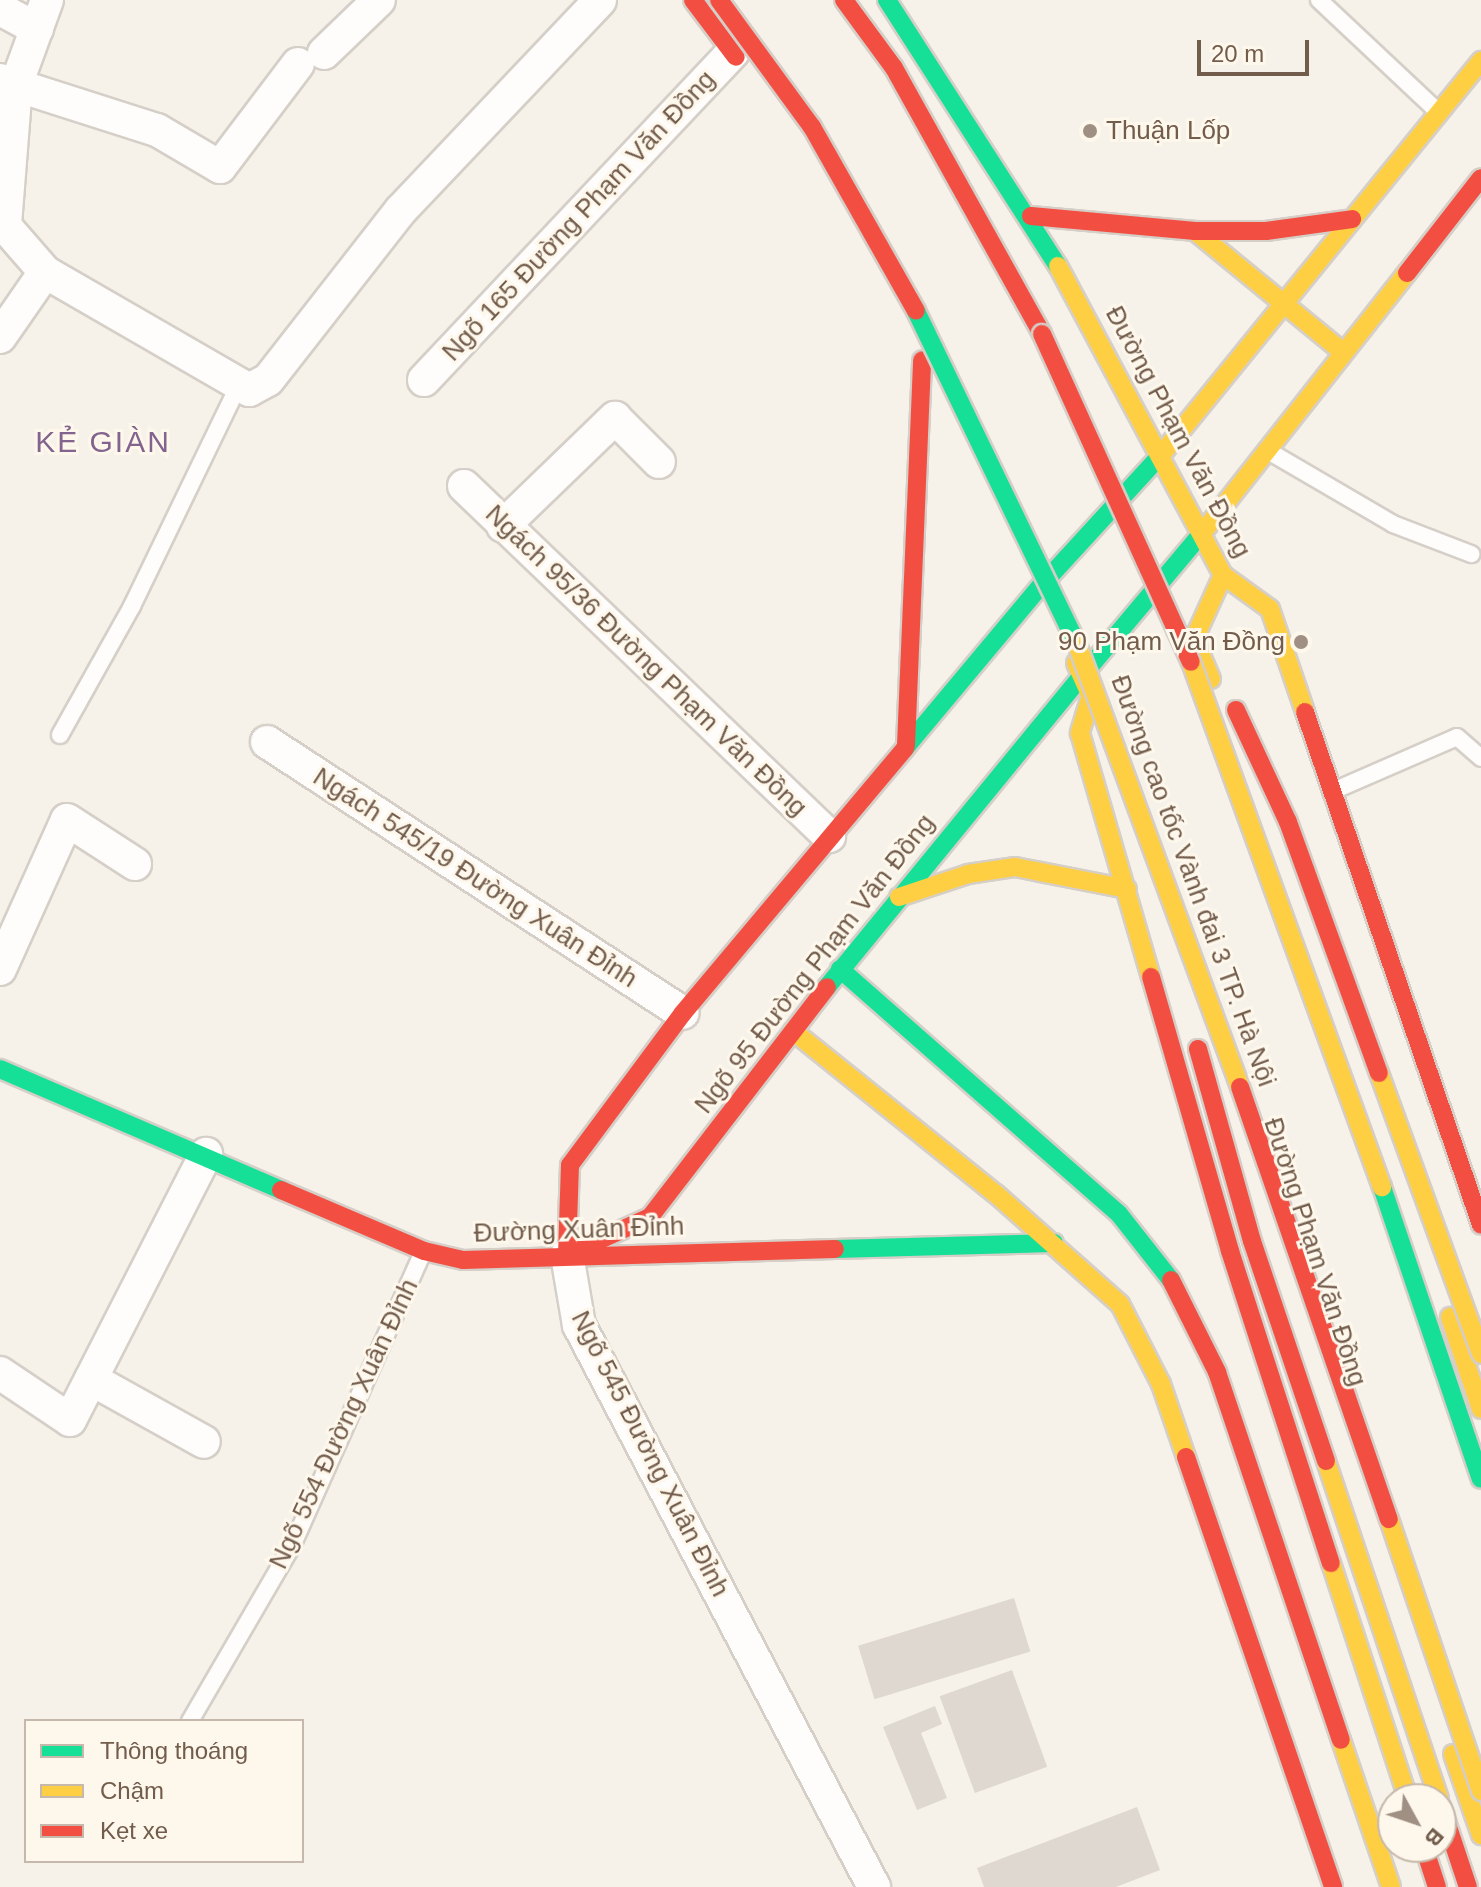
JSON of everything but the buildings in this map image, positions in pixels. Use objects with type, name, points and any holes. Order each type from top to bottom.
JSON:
[{"type":"main road","name":"Đường Phạm Văn Đồng","points":[[693,0],[804,151],[922,360],[1086,673],[1091,696],[1119,711],[1284,1245],[1481,1835]]},
{"type":"main road","name":"Đường cao tốc Vành đai 3 TP. Hà Nội","points":[[719,0],[812,127],[953,377],[1086,673],[1289,1224],[1481,1791]]},
{"type":"main road","points":[[844,0],[894,68],[1042,334],[1190,611],[1288,822],[1481,1354]]},
{"type":"main road","name":"Đường Phạm Văn Đồng","points":[[887,0],[1031,216],[1203,532],[1223,575],[1270,609],[1329,792],[1481,1225]]},
{"type":"main road","points":[[829,836],[1039,588],[1161,455],[1481,61]]},
{"type":"main road","name":"Ngõ 95 Đường Phạm Văn Đồng","points":[[567,1255],[650,1217],[840,969],[1203,532],[1481,178]]},
{"type":"main road","points":[[1031,216],[1195,231],[1266,231],[1352,219]]},
{"type":"main road","points":[[1195,231],[1343,352]]},
{"type":"main road","points":[[1042,334],[1174,617],[1384,1191],[1481,1479]]},
{"type":"main road","points":[[906,745],[922,360]]},
{"type":"main road","points":[[1223,575],[1194,639],[1283,856],[1481,1409]]},
{"type":"main road","points":[[1086,673],[1176,972]]},
{"type":"main road","points":[[1091,696],[1080,733],[1261,1353],[1403,1783]]},
{"type":"main road","name":"Ngõ 545 Đường Xuân Đỉnh","points":[[567,1255],[570,1165],[683,1013],[829,836]]},
{"type":"main road","points":[[899,897],[968,874],[1015,867],[1127,889]]},
{"type":"main road","points":[[840,969],[1119,1214],[1184,1296],[1217,1372],[1391,1887]]},
{"type":"main road","points":[[793,1031],[1054,1243],[1120,1304],[1161,1384],[1333,1887]]},
{"type":"main road","points":[[1193,1032],[1252,1241],[1434,1783]]},
{"type":"main road","name":"Đường Xuân Đỉnh","points":[[0,1069],[206,1154],[424,1251],[463,1260],[1054,1243]]},
{"type":"main road","points":[[1457,1855],[1467,1885]]},
{"type":"main road","points":[[1429,1863],[1437,1887]]},
{"type":"street","points":[[8,83],[157,130],[220,167],[311,59],[379,0]]},
{"type":"street","points":[[0,9],[42,14],[8,83],[5,226],[45,272],[249,390],[268,380],[401,210],[600,0]]},
{"type":"street","name":"Ngõ 165 Đường Phạm Văn Đồng","points":[[424,380],[733,52]]},
{"type":"street","points":[[0,337],[45,272]]},
{"type":"street","points":[[503,526],[615,418],[659,462]]},
{"type":"street","name":"Ngách 95/36 Đường Phạm Văn Đồng","points":[[464,486],[829,836]]},
{"type":"street","name":"Ngách 545/19 Đường Xuân Đỉnh","points":[[267,742],[683,1013]]},
{"type":"street","points":[[0,969],[67,820],[135,864]]},
{"type":"street","points":[[0,1373],[70,1420],[206,1154]]},
{"type":"street","name":"Ngõ 545 Đường Xuân Đỉnh","points":[[567,1255],[579,1325],[874,1887]]},
{"type":"street","points":[[91,1379],[204,1442]]},
{"type":"lane","points":[[1319,0],[1438,112]]},
{"type":"lane","points":[[60,735],[132,606],[239,385]]},
{"type":"lane","points":[[1267,451],[1380,518],[1471,554]]},
{"type":"lane","points":[[1329,792],[1457,737],[1481,758]]},
{"type":"lane","name":"Ngõ 554 Đường Xuân Đỉnh","points":[[191,1719],[293,1544],[424,1251]]},
{"type":"traffic: fast","points":[[887,0],[1058,266]]},
{"type":"traffic: fast","points":[[916,311],[1077,644]]},
{"type":"traffic: fast","points":[[1039,588],[1161,455]]},
{"type":"traffic: fast","points":[[1082,676],[1203,532]]},
{"type":"traffic: fast","points":[[905,748],[1039,588]]},
{"type":"traffic: fast","points":[[827,987],[1082,676]]},
{"type":"traffic: fast","points":[[840,969],[1119,1214],[1171,1280]]},
{"type":"traffic: fast","points":[[0,1069],[281,1190]]},
{"type":"traffic: fast","points":[[1382,1187],[1481,1479]]},
{"type":"traffic: fast","points":[[835,1249],[1054,1243]]},
{"type":"traffic: slow","points":[[1161,455],[1481,61]]},
{"type":"traffic: slow","points":[[1195,231],[1343,352]]},
{"type":"traffic: slow","points":[[1058,266],[1223,575],[1270,609],[1305,712]]},
{"type":"traffic: slow","points":[[1203,532],[1407,273]]},
{"type":"traffic: slow","points":[[1211,679],[1194,639],[1223,575]]},
{"type":"traffic: slow","points":[[1077,644],[1240,1087]]},
{"type":"traffic: slow","points":[[1191,662],[1382,1187]]},
{"type":"traffic: slow","points":[[1076,663],[1091,696],[1080,733],[1151,977]]},
{"type":"traffic: slow","points":[[899,897],[968,874],[1015,867],[1127,889]]},
{"type":"traffic: slow","points":[[793,1031],[996,1194],[1120,1304],[1161,1384],[1186,1457]]},
{"type":"traffic: slow","points":[[1379,1073],[1481,1354]]},
{"type":"traffic: slow","points":[[1450,1317],[1481,1409]]},
{"type":"traffic: slow","points":[[1326,1461],[1434,1783]]},
{"type":"traffic: slow","points":[[1389,1519],[1481,1791]]},
{"type":"traffic: slow","points":[[1331,1563],[1403,1783]]},
{"type":"traffic: slow","points":[[1341,1740],[1391,1887]]},
{"type":"traffic: slow","points":[[1453,1754],[1481,1835]]},
{"type":"traffic: jam","points":[[693,0],[736,57]]},
{"type":"traffic: jam","points":[[719,0],[812,127],[916,311]]},
{"type":"traffic: jam","points":[[844,0],[894,68],[1042,334]]},
{"type":"traffic: jam","points":[[1407,273],[1481,178]]},
{"type":"traffic: jam","points":[[1031,216],[1195,231],[1266,231],[1352,219]]},
{"type":"traffic: jam","points":[[1042,334],[1191,662]]},
{"type":"traffic: jam","points":[[906,745],[922,360]]},
{"type":"traffic: jam","points":[[1236,710],[1288,822],[1379,1073]]},
{"type":"traffic: jam","points":[[1305,712],[1481,1225]]},
{"type":"traffic: jam","points":[[567,1255],[570,1165],[683,1013],[905,748]]},
{"type":"traffic: jam","points":[[1151,977],[1230,1251],[1331,1563]]},
{"type":"traffic: jam","points":[[584,1247],[650,1217],[827,987]]},
{"type":"traffic: jam","points":[[1198,1049],[1252,1241],[1326,1461]]},
{"type":"traffic: jam","points":[[1240,1087],[1389,1519]]},
{"type":"traffic: jam","points":[[281,1190],[424,1251],[463,1260],[835,1249]]},
{"type":"traffic: jam","points":[[1171,1280],[1217,1372],[1341,1740]]},
{"type":"traffic: jam","points":[[1186,1457],[1333,1887]]},
{"type":"traffic: jam","points":[[1457,1854],[1468,1887]]},
{"type":"traffic: jam","points":[[1429,1863],[1437,1887]]},
{"type":"place","name":"Thuận Lốp","points":[[1090,131]]},
{"type":"place","name":"90 Phạm Văn Đồng","points":[[1301,642]]},
{"type":"district","name":"KẺ GIÀN","points":[[103,442]]}]
